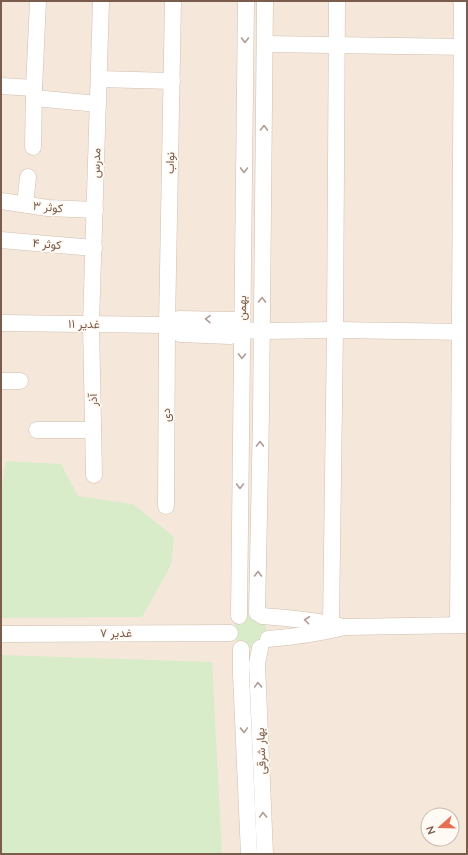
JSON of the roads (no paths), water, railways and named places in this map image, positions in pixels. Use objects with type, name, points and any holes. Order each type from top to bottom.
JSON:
[{"type":"street","points":[[33,147],[38,1]]},
{"type":"street","name":"مدرس","points":[[91,324],[101,1]]},
{"type":"street","name":"نواب","points":[[167,325],[174,1]]},
{"type":"street","name":"بهمن","points":[[239,616],[246,1]]},
{"type":"street","name":"بهمن","points":[[260,615],[265,1]]},
{"type":"street","points":[[336,1],[338,625]]},
{"type":"street","points":[[338,625],[330,631],[286,638],[264,644],[254,650],[247,651],[236,645],[230,633],[234,620],[244,613],[251,612],[260,615],[319,621],[338,625],[463,625],[464,47],[462,1]]},
{"type":"street","points":[[265,44],[464,47]]},
{"type":"street","points":[[99,79],[172,81]]},
{"type":"street","points":[[1,86],[98,104]]},
{"type":"street","points":[[25,204],[28,177]]},
{"type":"street","name":"کوثر ۳","points":[[1,201],[48,208],[95,210]]},
{"type":"street","name":"کوثر ۴","points":[[1,240],[94,248]]},
{"type":"street","name":"غدیر ۱۱","points":[[1,324],[167,325],[179,319],[234,320],[242,330]]},
{"type":"street","name":"آذر","points":[[91,324],[94,475]]},
{"type":"street","name":"دی","points":[[166,506],[167,325]]},
{"type":"street","points":[[242,330],[463,332]]},
{"type":"street","points":[[1,380],[20,381]]},
{"type":"street","points":[[37,430],[93,430]]},
{"type":"street","points":[[260,615],[269,627],[269,633],[264,644]]},
{"type":"street","name":"غدیر ۷","points":[[1,634],[230,633]]},
{"type":"street","name":"بهار شرقی","points":[[264,644],[257,664],[265,854]]},
{"type":"street","name":"بهار شرقی","points":[[241,649],[249,854]]}]
